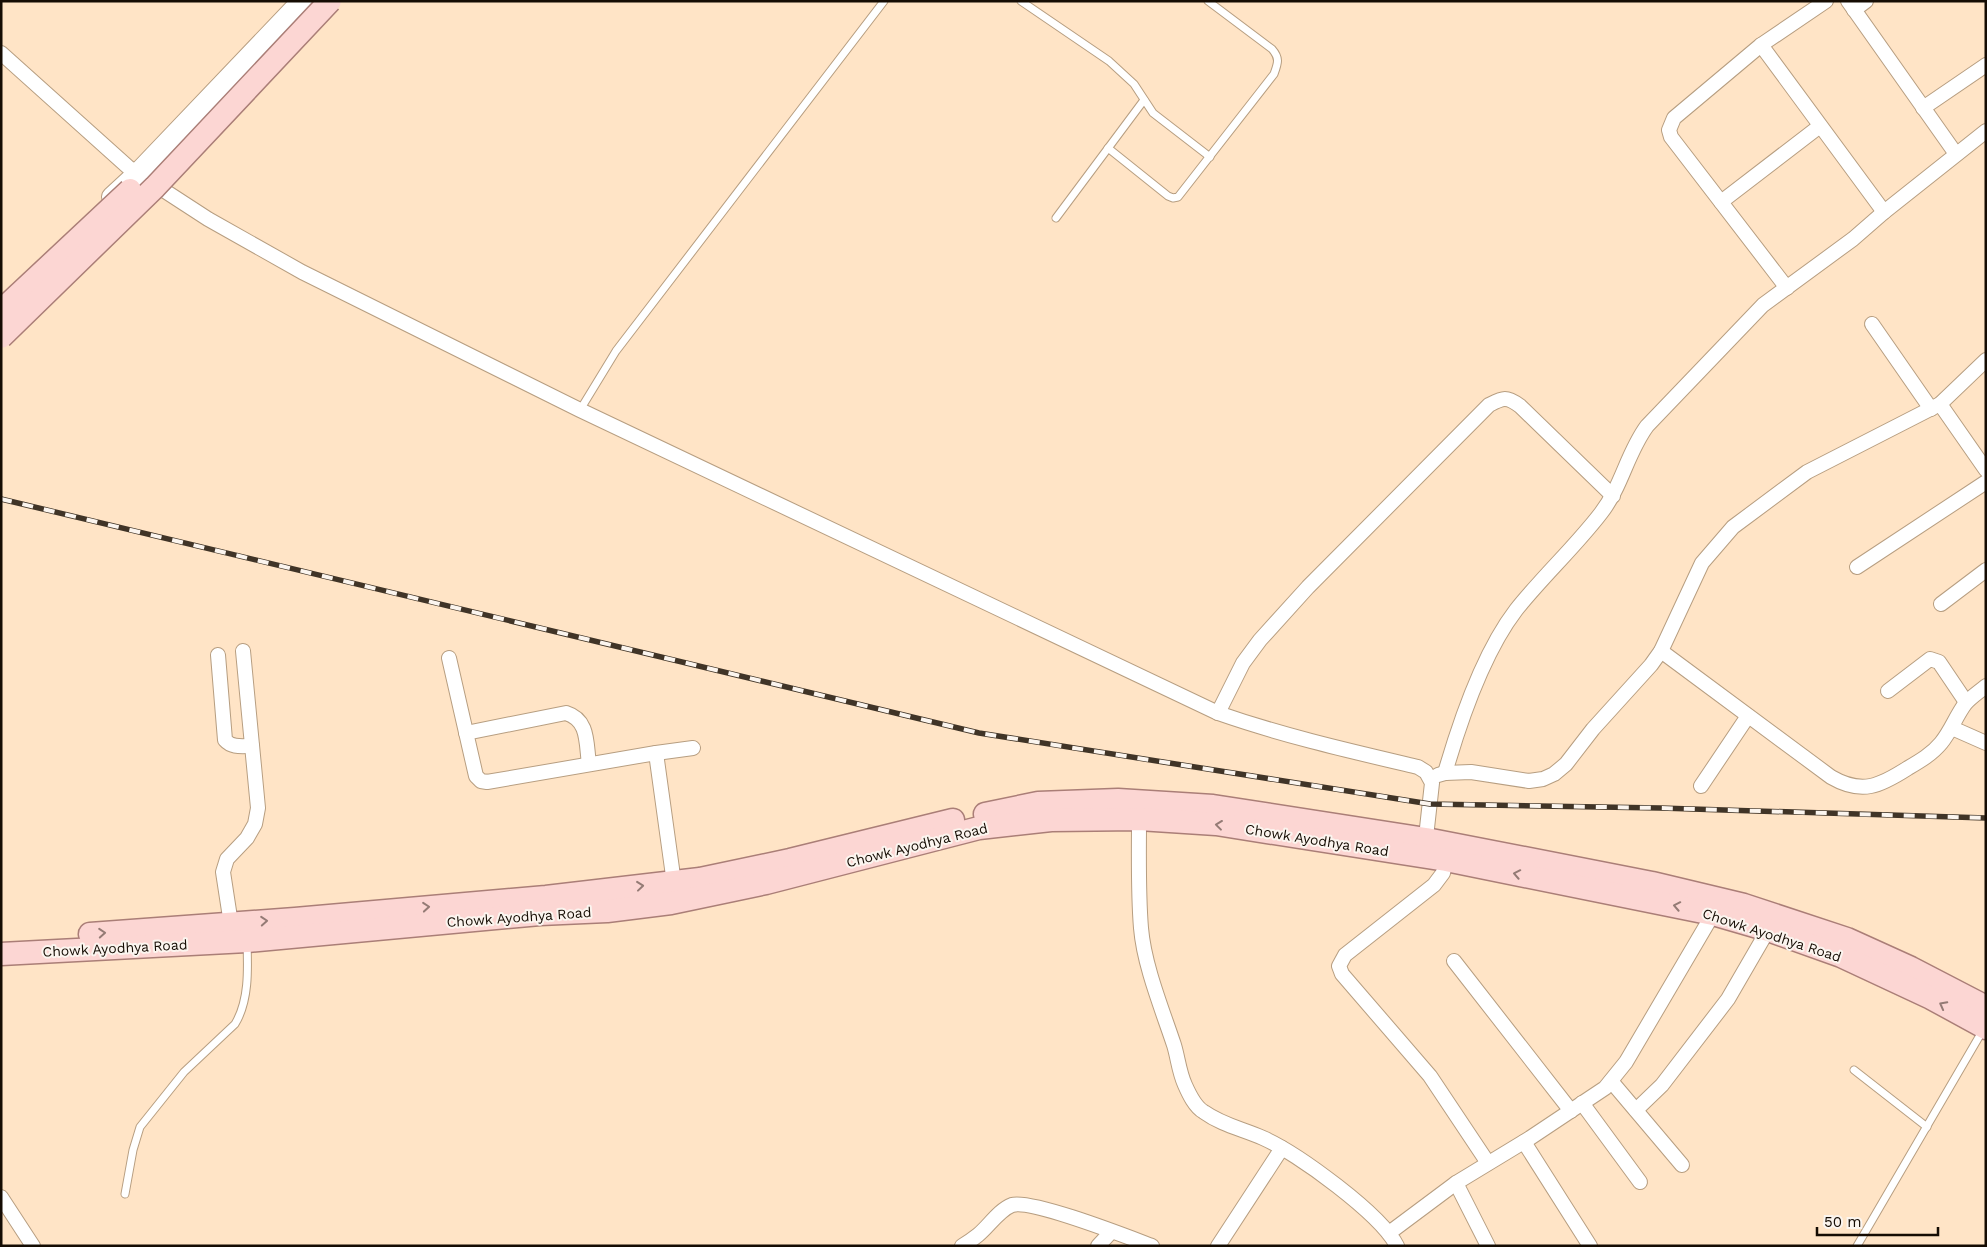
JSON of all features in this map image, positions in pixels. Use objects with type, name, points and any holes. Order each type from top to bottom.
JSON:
[{"type":"main road","points":[[1,311],[144,178],[312,1]]},
{"type":"main road","points":[[1,337],[155,187],[330,1]]},
{"type":"main road","name":"Chowk Ayodhya Road","points":[[1,954],[247,941],[540,914],[605,901],[674,882],[700,879],[790,860],[937,824],[1038,803],[1118,800],[1213,806],[1424,848],[1446,860],[1713,914],[1768,930],[1841,956],[1986,1022]]},
{"type":"main road","name":"Chowk Ayodhya Road","points":[[1,939],[605,901],[672,903],[766,883],[980,828],[1051,820],[1139,818],[1216,824],[1424,848],[1652,883],[1744,905],[1847,939],[1911,968],[1986,1022]]},
{"type":"street","points":[[1,301],[138,173],[302,1]]},
{"type":"street","points":[[1,349],[164,190],[341,1]]},
{"type":"street","points":[[1787,288],[1671,137],[1669,130],[1674,118],[1761,45],[1826,1]]},
{"type":"street","points":[[1866,1],[1851,6],[1956,154]]},
{"type":"street","points":[[1761,45],[1884,212]]},
{"type":"street","points":[[1,53],[128,167],[208,219],[302,272],[580,410],[1218,713],[1266,730],[1299,739],[1418,766],[1430,777],[1431,790],[1424,848]]},
{"type":"street","points":[[1923,108],[1986,65]]},
{"type":"street","points":[[1721,202],[1820,126]]},
{"type":"street","points":[[1445,773],[1471,696],[1487,658],[1516,611],[1602,512],[1624,472],[1631,451],[1647,426],[1763,305],[1853,239],[1986,131]]},
{"type":"street","points":[[1872,324],[1986,470]]},
{"type":"street","points":[[1430,777],[1445,773],[1470,772],[1529,780],[1543,779],[1554,774],[1566,764],[1593,729],[1651,665],[1661,651],[1702,563],[1733,527],[1807,472],[1936,407],[1986,360]]},
{"type":"street","points":[[1218,713],[1242,663],[1260,640],[1308,587],[1489,405],[1501,399],[1510,399],[1520,406],[1612,496]]},
{"type":"street","points":[[1858,567],[1986,482]]},
{"type":"street","points":[[1941,604],[1986,570]]},
{"type":"street","points":[[231,924],[223,872],[227,859],[248,838],[255,824],[258,808],[243,651]]},
{"type":"street","points":[[1661,651],[1831,777],[1845,785],[1857,787],[1877,785],[1889,780],[1928,756],[1940,745],[1952,728],[1966,702],[1986,686]]},
{"type":"street","points":[[218,655],[225,740],[235,746],[252,746]]},
{"type":"street","points":[[449,658],[476,776],[481,780],[487,782],[693,748]]},
{"type":"street","points":[[1888,691],[1930,659],[1939,662],[1966,702]]},
{"type":"street","points":[[466,733],[566,713],[576,716],[583,724],[589,764]]},
{"type":"street","points":[[1702,786],[1748,716]]},
{"type":"street","points":[[1952,728],[1986,742]]},
{"type":"street","points":[[656,753],[674,882]]},
{"type":"street","points":[[1139,818],[1141,930],[1150,971],[1177,1054],[1184,1083],[1191,1098],[1202,1112],[1282,1148],[1315,1170],[1360,1205],[1389,1232],[1398,1246]]},
{"type":"street","points":[[1446,860],[1443,873],[1434,885],[1345,955],[1339,966],[1342,974],[1430,1076],[1488,1163]]},
{"type":"street","points":[[1389,1232],[1456,1183],[1524,1142],[1611,1081],[1626,1062],[1713,914]]},
{"type":"street","points":[[1636,1110],[1662,1085],[1728,999],[1768,930]]},
{"type":"street","points":[[1454,961],[1640,1182]]},
{"type":"street","points":[[1611,1081],[1682,1165]]},
{"type":"street","points":[[1524,1142],[1590,1246]]},
{"type":"street","points":[[1218,1246],[1282,1148]]},
{"type":"street","points":[[1456,1183],[1488,1246]]},
{"type":"street","points":[[1,1198],[33,1246]]},
{"type":"street","points":[[962,1246],[978,1235],[1006,1209],[1014,1205],[1025,1204],[1054,1212],[1152,1246]]},
{"type":"street","points":[[1098,1246],[1111,1232]]},
{"type":"lane","points":[[580,410],[616,351],[884,1]]},
{"type":"lane","points":[[1021,1],[1109,61],[1127,76],[1152,113],[1210,157]]},
{"type":"lane","points":[[1108,148],[1173,198],[1182,192],[1274,74],[1278,55],[1208,1]]},
{"type":"lane","points":[[1056,218],[1144,100]]},
{"type":"lane","points":[[125,1194],[133,1150],[140,1127],[184,1072],[235,1024],[240,1016],[244,1007],[248,968],[247,941]]},
{"type":"lane","points":[[1857,1246],[1928,1128],[1986,1022]]},
{"type":"lane","points":[[1854,1070],[1928,1128]]},
{"type":"railway","points":[[1,499],[979,733],[1430,804],[1660,808],[1986,818]]}]
